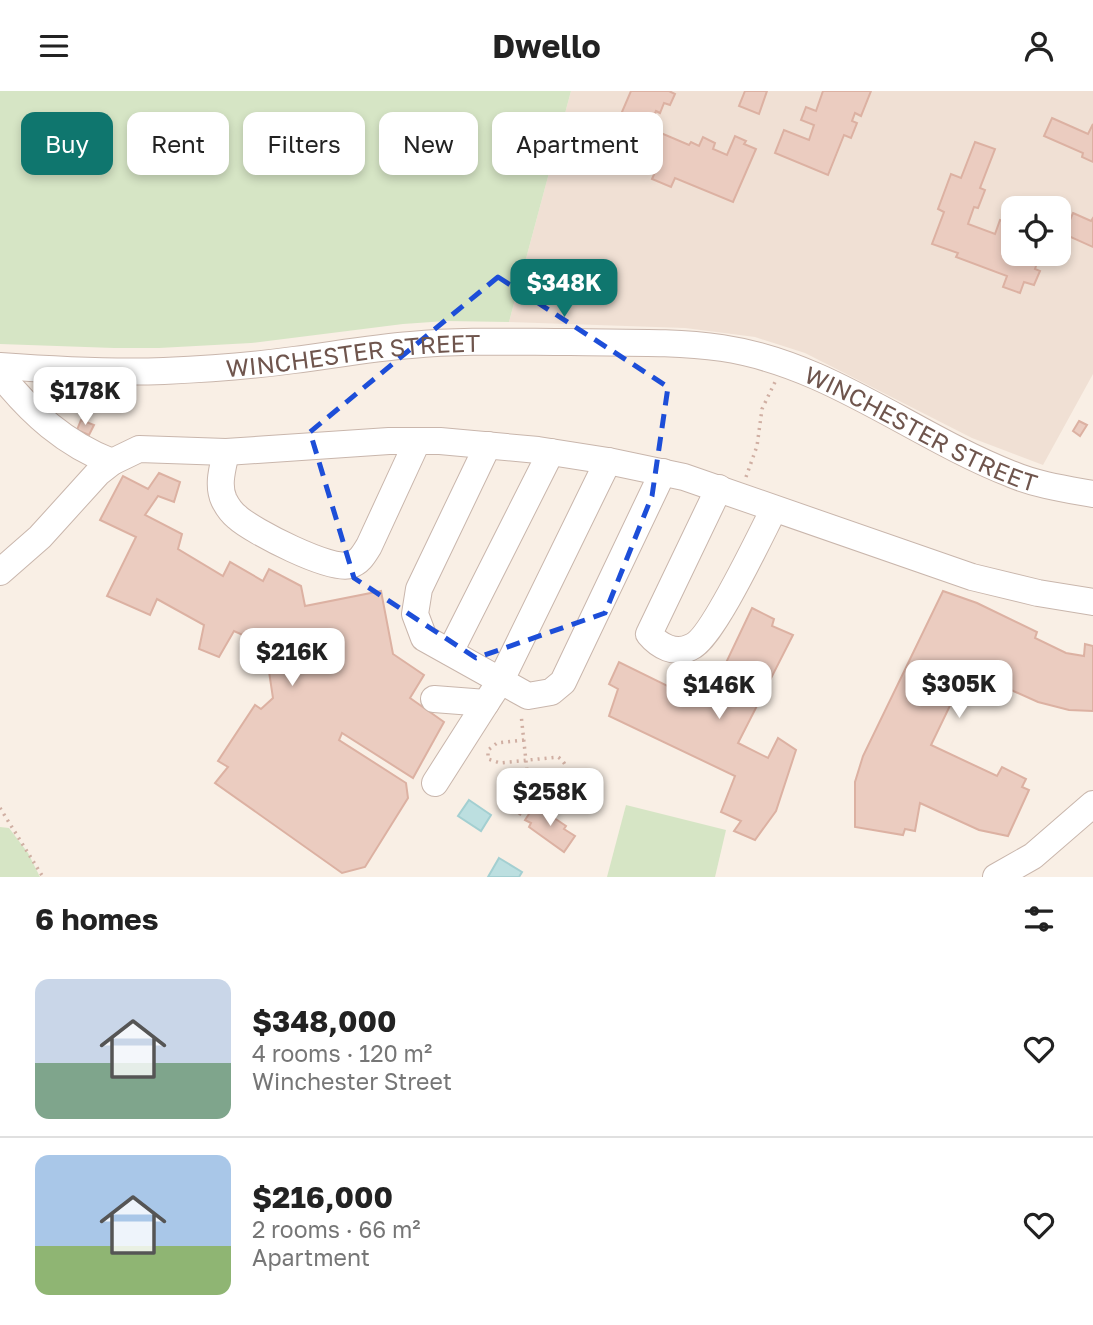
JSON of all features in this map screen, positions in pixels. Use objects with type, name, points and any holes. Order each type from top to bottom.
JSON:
[{"type":"street","name":"WINCHESTER STREET","points":[[0,366],[80,371],[163,371],[290,361],[409,345],[464,342],[685,344],[739,351],[785,363],[855,394],[964,453],[1009,474],[1036,483],[1093,494]]},
{"type":"street","points":[[0,375],[45,423],[74,445],[112,462]]},
{"type":"street","points":[[0,572],[40,537],[98,473],[112,462],[139,449],[226,452],[389,441],[488,445],[551,452],[663,473],[729,492],[972,577],[1038,593],[1093,602]]},
{"type":"street","points":[[226,452],[221,489],[223,499],[238,518],[268,537],[336,566],[349,566],[360,560],[369,546],[417,442]]},
{"type":"street","points":[[488,445],[419,589],[415,614],[424,638],[528,696],[551,692],[563,682],[663,473]]},
{"type":"street","points":[[450,652],[551,452]]},
{"type":"street","points":[[435,783],[486,703],[511,686],[608,461]]},
{"type":"street","points":[[729,492],[649,634],[657,644],[677,650],[693,647],[709,630],[774,509]]},
{"type":"street","points":[[434,699],[486,703]]},
{"type":"street","points":[[996,877],[1046,847],[1093,804]]},
{"type":"path","points":[[729,492],[757,446],[762,409],[785,363]]},
{"type":"path","points":[[511,686],[524,740],[530,799],[519,815]]},
{"type":"path","points":[[524,740],[497,743],[487,754],[488,759],[495,763],[558,757],[567,767],[566,772],[558,778],[503,786],[508,798],[525,806]]},
{"type":"path","points":[[0,808],[43,877]]},
{"type":"highlighted area","points":[[498,277],[668,387],[652,496],[605,613],[476,658],[354,578],[310,432]]},
{"type":"shaded area","points":[[571,91],[1093,91],[1093,374],[1043,465],[972,438],[805,353],[755,337],[685,328],[509,322],[548,175],[663,175],[663,112],[565,112]]},
{"type":"green space","points":[[0,91],[571,91],[565,112],[492,112],[492,175],[548,175],[509,322],[446,321],[403,324],[251,343],[159,348],[0,344]]},
{"type":"green space","points":[[626,805],[726,830],[715,877],[607,877]]},
{"type":"green space","points":[[0,827],[9,828],[28,853],[40,877],[0,877]]},
{"type":"water","points":[[469,800],[491,815],[481,831],[458,816]]},
{"type":"water","points":[[499,858],[522,872],[519,877],[488,877]]},
{"type":"building","points":[[631,91],[669,91],[675,94],[670,105],[664,103],[660,112],[622,112]]},
{"type":"building","points":[[745,91],[767,91],[759,114],[739,106]]},
{"type":"building","points":[[823,91],[871,91],[861,116],[855,113],[852,121],[857,123],[851,138],[844,135],[828,175],[775,153],[784,130],[809,140],[814,125],[801,120],[806,107],[816,111]]},
{"type":"building","points":[[1052,118],[1088,134],[1093,124],[1093,162],[1082,157],[1083,153],[1044,136]]},
{"type":"building","points":[[663,134],[689,145],[691,142],[699,146],[703,137],[715,143],[713,149],[727,155],[735,136],[756,149],[733,202],[675,178],[671,187],[652,179],[654,175],[663,175]]},
{"type":"building","points":[[975,142],[995,149],[980,188],[985,190],[978,208],[974,207],[968,224],[995,234],[1001,220],[1001,266],[1036,266],[1035,269],[1040,271],[1034,285],[1024,282],[1020,293],[1003,287],[1007,276],[956,257],[958,253],[932,244],[944,212],[938,209],[951,174],[961,178]]},
{"type":"building","points":[[1073,213],[1091,221],[1093,218],[1093,247],[1071,237]]},
{"type":"building","points":[[81,420],[94,425],[89,435],[77,430]]},
{"type":"building","points":[[1079,421],[1087,425],[1080,436],[1073,431]]},
{"type":"building","points":[[159,473],[180,482],[174,502],[158,496],[145,515],[182,534],[178,549],[223,576],[230,562],[263,581],[269,569],[301,586],[305,606],[381,591],[393,654],[424,675],[410,698],[444,722],[413,778],[342,733],[339,740],[406,783],[408,798],[365,867],[342,873],[215,783],[228,767],[218,761],[255,705],[261,709],[273,698],[265,645],[234,631],[219,657],[199,649],[204,625],[157,599],[150,615],[107,596],[136,537],[100,520],[123,476],[148,489]]},
{"type":"building","points":[[943,591],[977,603],[1037,632],[1035,638],[1066,653],[1084,656],[1085,644],[1093,646],[1093,711],[1069,710],[1038,702],[1000,685],[1003,678],[971,662],[931,745],[997,776],[1002,767],[1026,779],[1022,787],[1029,790],[1008,836],[979,830],[920,803],[915,831],[905,829],[903,835],[855,827],[855,782],[863,756]]},
{"type":"building","points":[[752,608],[774,619],[772,626],[793,635],[738,743],[768,758],[778,738],[796,750],[776,811],[755,840],[734,831],[741,821],[721,812],[735,776],[609,716],[618,689],[609,684],[619,662],[706,705]]},
{"type":"building","points":[[535,805],[566,826],[564,829],[575,836],[564,852],[529,827],[531,823],[525,820]]}]
